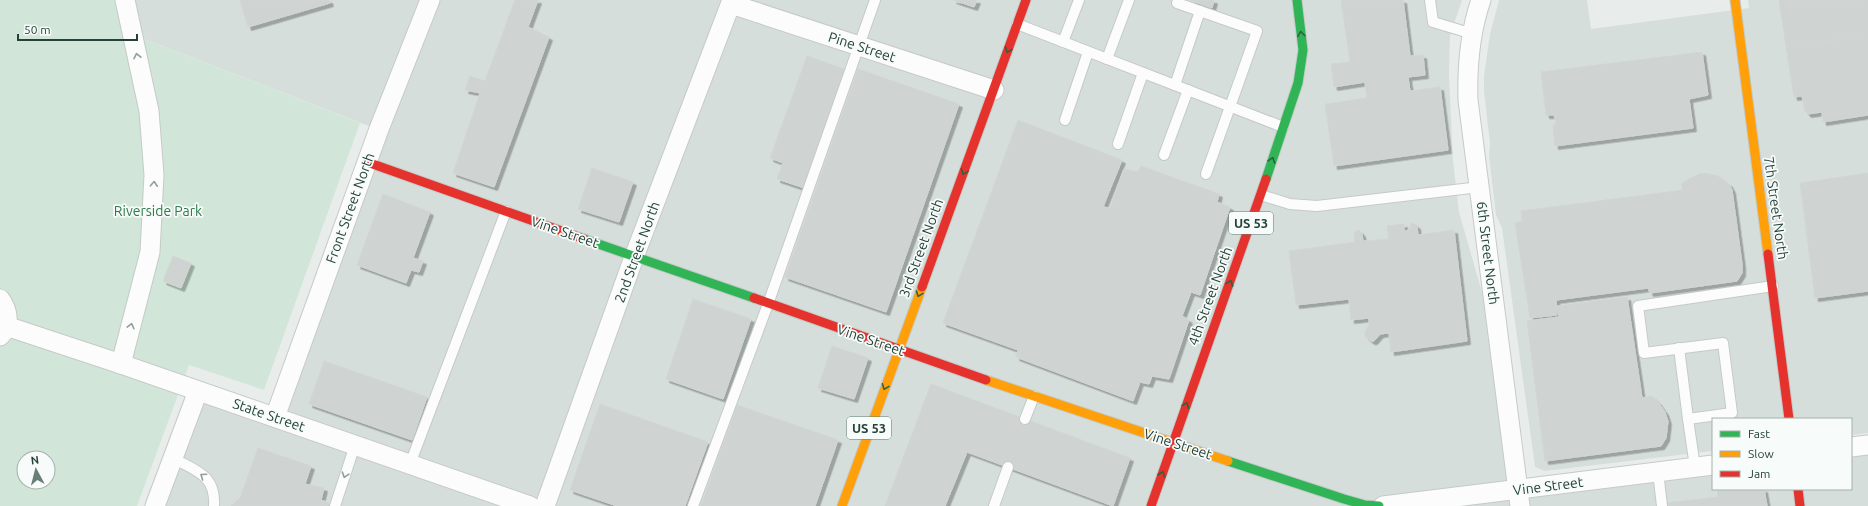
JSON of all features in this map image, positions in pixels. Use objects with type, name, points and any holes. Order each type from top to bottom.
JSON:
[{"type":"main road","name":"3rd Street North","points":[[842,506],[1026,0]]},
{"type":"main road","name":"4th Street North","points":[[1151,506],[1261,195],[1298,83],[1303,50],[1297,0]]},
{"type":"main road","name":"7th Street North","points":[[1735,0],[1789,418]]},
{"type":"main road","name":"Vine Street","points":[[367,162],[898,350],[1344,499],[1364,505],[1378,506]]},
{"type":"main road","points":[[1798,490],[1800,506]]},
{"type":"street","points":[[122,364],[150,252],[154,175],[149,111],[125,0]]},
{"type":"street","name":"Front Street North","points":[[275,417],[367,162],[430,0]]},
{"type":"street","name":"6th Street North","points":[[1482,0],[1473,34],[1468,62],[1468,94],[1519,498]]},
{"type":"street","name":"Pine Street","points":[[731,2],[994,90]]},
{"type":"street","name":"2nd Street North","points":[[545,506],[634,256],[731,2]]},
{"type":"street","points":[[0,299],[8,316],[3,331]]},
{"type":"street","name":"State Street","points":[[3,331],[122,364],[530,506]]},
{"type":"street","points":[[155,506],[198,391]]},
{"type":"street","points":[[1852,448],[1868,445]]},
{"type":"street","name":"Vine Street","points":[[1384,506],[1519,498],[1658,472],[1704,466]]},
{"type":"lane","points":[[693,506],[768,304],[875,0]]},
{"type":"lane","points":[[1063,42],[1079,0]]},
{"type":"lane","points":[[1107,59],[1129,0]]},
{"type":"lane","points":[[1430,0],[1433,22],[1473,34]]},
{"type":"lane","points":[[1174,1],[1200,12],[1257,31],[1206,174]]},
{"type":"lane","points":[[1175,85],[1200,12]]},
{"type":"lane","points":[[1017,24],[1283,127]]},
{"type":"lane","points":[[1065,120],[1088,52]]},
{"type":"lane","points":[[1118,144],[1143,73]]},
{"type":"lane","points":[[1164,155],[1188,90]]},
{"type":"lane","points":[[1261,195],[1290,204],[1317,206],[1480,187]]},
{"type":"lane","points":[[410,464],[506,211]]},
{"type":"lane","points":[[1688,419],[1732,413],[1723,343],[1644,353],[1638,306],[1772,286]]},
{"type":"lane","points":[[1679,348],[1688,419],[1704,466]]},
{"type":"lane","points":[[1025,419],[1034,396]]},
{"type":"lane","points":[[336,506],[355,445]]},
{"type":"lane","points":[[173,458],[205,476],[211,482],[215,495],[214,506]]},
{"type":"lane","points":[[994,506],[1008,467]]},
{"type":"lane","points":[[1658,472],[1662,506]]},
{"type":"shaded area","points":[[125,0],[1462,0],[1450,36],[1449,75],[1453,161],[1459,212],[1501,359],[1518,489],[1712,465],[1712,490],[1852,490],[1852,447],[1868,445],[1868,506],[155,506],[198,391],[275,417],[379,130],[124,31]]},
{"type":"shaded area","points":[[1499,0],[1587,0],[1591,29],[1749,8],[1748,0],[1868,0],[1868,433],[1852,435],[1852,418],[1712,418],[1712,451],[1545,471],[1535,467],[1502,228],[1496,215],[1489,156],[1490,143],[1484,92],[1484,76],[1490,34]]},
{"type":"green space","name":"Riverside Park","points":[[0,0],[118,0],[124,31],[360,123],[264,390],[189,365],[137,506],[0,506]]},
{"type":"building","points":[[240,0],[329,0],[330,3],[248,27]]},
{"type":"building","points":[[515,0],[538,0],[528,27],[549,37],[494,187],[453,173],[480,93],[465,90],[470,76],[485,81]]},
{"type":"building","points":[[953,0],[977,0],[974,7]]},
{"type":"building","points":[[1190,0],[1214,0],[1212,8]]},
{"type":"building","points":[[1341,0],[1403,0],[1410,56],[1423,55],[1425,75],[1408,77],[1410,91],[1440,87],[1448,150],[1334,166],[1325,104],[1367,98],[1365,82],[1334,87],[1331,64],[1350,62]]},
{"type":"building","points":[[1779,0],[1868,0],[1868,36],[1786,47]]},
{"type":"building","points":[[1868,36],[1868,115],[1823,122],[1822,112],[1808,114],[1805,111],[1802,96],[1794,97],[1786,47]]},
{"type":"building","points":[[1702,52],[1708,95],[1689,99],[1693,128],[1555,146],[1553,126],[1556,123],[1554,115],[1546,115],[1541,72]]},
{"type":"building","points":[[807,56],[847,70],[804,188],[777,179],[783,163],[770,158]]},
{"type":"building","points":[[858,69],[959,104],[886,312],[785,277]]},
{"type":"building","points":[[1018,120],[1122,160],[1103,207],[1110,208],[1124,169],[1138,172],[1141,166],[1219,194],[1217,202],[1230,207],[1200,295],[1191,292],[1182,316],[1189,320],[1169,379],[1152,376],[1149,384],[1140,382],[1133,401],[1016,357],[1018,350],[943,323]]},
{"type":"building","points":[[592,168],[633,182],[619,222],[578,209]]},
{"type":"building","points":[[1706,173],[1718,176],[1729,184],[1732,190],[1742,264],[1742,273],[1737,281],[1650,293],[1648,288],[1556,300],[1557,315],[1530,318],[1515,223],[1522,221],[1521,211],[1683,190],[1681,184],[1699,174]]},
{"type":"building","points":[[1868,173],[1868,291],[1815,298],[1800,183]]},
{"type":"building","points":[[383,194],[430,212],[413,258],[423,261],[419,272],[411,270],[406,283],[357,265]]},
{"type":"building","points":[[1411,223],[1417,226],[1418,235],[1454,230],[1467,341],[1391,352],[1389,333],[1380,334],[1374,341],[1371,341],[1365,336],[1365,331],[1369,325],[1369,318],[1351,320],[1349,299],[1296,305],[1289,251],[1355,242],[1354,234],[1359,230],[1362,234],[1363,241],[1389,239],[1387,226],[1404,224],[1404,231],[1410,230]]},
{"type":"building","points":[[173,256],[191,263],[181,288],[163,281]]},
{"type":"building","points":[[1627,297],[1642,398],[1652,396],[1665,412],[1668,421],[1666,438],[1661,446],[1545,461],[1527,321],[1559,317],[1557,306]]},
{"type":"building","points":[[693,299],[751,319],[723,399],[666,379]]},
{"type":"building","points":[[832,346],[868,358],[854,399],[818,388]]},
{"type":"building","points":[[324,361],[427,397],[412,440],[309,404]]},
{"type":"building","points":[[931,384],[1130,458],[1113,506],[967,452],[945,506],[885,506]]},
{"type":"building","points":[[600,404],[708,442],[685,506],[617,506],[570,490]]},
{"type":"building","points":[[737,405],[838,440],[815,506],[701,506]]},
{"type":"building","points":[[258,448],[311,466],[305,484],[324,488],[321,500],[329,503],[328,506],[231,506],[240,498]]},
{"type":"building","points":[[1717,490],[1764,490],[1767,506],[1665,506],[1665,503],[1718,497]]},
{"type":"traffic: fast","points":[[1266,179],[1298,83],[1303,50],[1297,0]]},
{"type":"traffic: fast","points":[[584,239],[754,298]]},
{"type":"traffic: fast","points":[[1228,461],[1344,499],[1365,505],[1379,506]]},
{"type":"traffic: slow","points":[[1735,0],[1768,254]]},
{"type":"traffic: slow","points":[[842,506],[922,287]]},
{"type":"traffic: slow","points":[[986,380],[1228,461]]},
{"type":"traffic: jam","points":[[922,287],[1026,0]]},
{"type":"traffic: jam","points":[[367,162],[584,239]]},
{"type":"traffic: jam","points":[[1151,506],[1266,179]]},
{"type":"traffic: jam","points":[[1768,254],[1789,418]]},
{"type":"traffic: jam","points":[[754,298],[986,380]]},
{"type":"traffic: jam","points":[[1798,490],[1800,506]]}]
